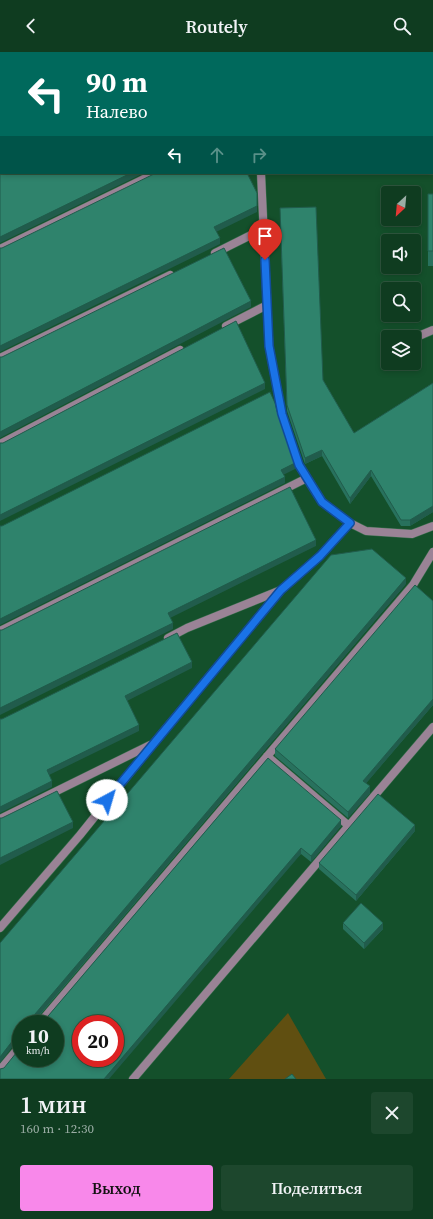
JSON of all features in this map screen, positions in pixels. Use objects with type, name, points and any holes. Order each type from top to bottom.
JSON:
[{"type":"lane","points":[[0,249],[154,174]]},
{"type":"lane","points":[[261,174],[269,346],[274,391],[299,465],[322,502],[350,523],[366,531],[412,534],[433,526]]},
{"type":"lane","points":[[206,257],[263,229]]},
{"type":"lane","points":[[0,358],[178,271]]},
{"type":"lane","points":[[218,331],[267,305]]},
{"type":"lane","points":[[421,335],[433,330]]},
{"type":"lane","points":[[0,444],[190,345]]},
{"type":"lane","points":[[0,631],[307,478]]},
{"type":"lane","points":[[0,928],[80,835],[153,744],[281,590],[320,556],[350,523]]},
{"type":"lane","points":[[47,1015],[413,585],[433,552]]},
{"type":"lane","points":[[158,642],[186,628],[281,590]]},
{"type":"lane","points":[[133,1079],[433,727]]},
{"type":"lane","points":[[0,819],[153,744]]},
{"type":"lane","points":[[267,756],[349,826]]},
{"type":"lane","points":[[0,921],[10,916]]},
{"type":"lane","points":[[0,1070],[12,1056]]},
{"type":"shaded area","points":[[288,1013],[326,1079],[229,1079]]},
{"type":"building","points":[[0,174],[129,174],[0,237]]},
{"type":"building","points":[[154,174],[248,174],[257,193],[257,206],[214,227],[220,238],[0,346],[0,248]]},
{"type":"building","points":[[428,194],[433,194],[433,251],[428,251]]},
{"type":"building","points":[[316,207],[323,380],[354,433],[433,383],[433,506],[410,520],[401,520],[371,470],[350,498],[322,450],[305,458],[287,405],[280,208]]},
{"type":"building","points":[[224,248],[251,301],[0,432],[0,357]]},
{"type":"building","points":[[236,321],[265,383],[0,515],[0,443],[3,443]]},
{"type":"building","points":[[270,392],[295,463],[281,470],[285,477],[0,619],[0,526]]},
{"type":"building","points":[[290,487],[316,540],[168,613],[173,623],[0,708],[0,630]]},
{"type":"building","points":[[372,549],[406,578],[35,1015],[12,1015],[12,1041],[0,1057],[0,943],[331,555]]},
{"type":"building","points":[[415,585],[433,601],[433,699],[363,781],[370,786],[348,812],[275,749]]},
{"type":"building","points":[[177,633],[192,662],[125,696],[139,725],[47,770],[52,781],[0,807],[0,719]]},
{"type":"building","points":[[268,758],[341,820],[311,856],[301,848],[124,1056],[124,1015],[72,1015],[72,1067],[114,1067],[104,1079],[0,1079],[0,1069],[4,1068],[12,1058],[12,1067],[64,1067],[64,1015],[49,1015]]},
{"type":"building","points":[[57,791],[73,822],[0,858],[0,818]]},
{"type":"building","points":[[378,794],[415,825],[356,895],[319,863]]},
{"type":"building","points":[[361,903],[383,923],[364,943],[343,923]]},
{"type":"building","points":[[292,1074],[296,1079],[285,1079]]},
{"type":"route","points":[[107,800],[281,590],[320,556],[350,523],[322,502],[299,465],[282,414],[269,346],[265,260]]}]
